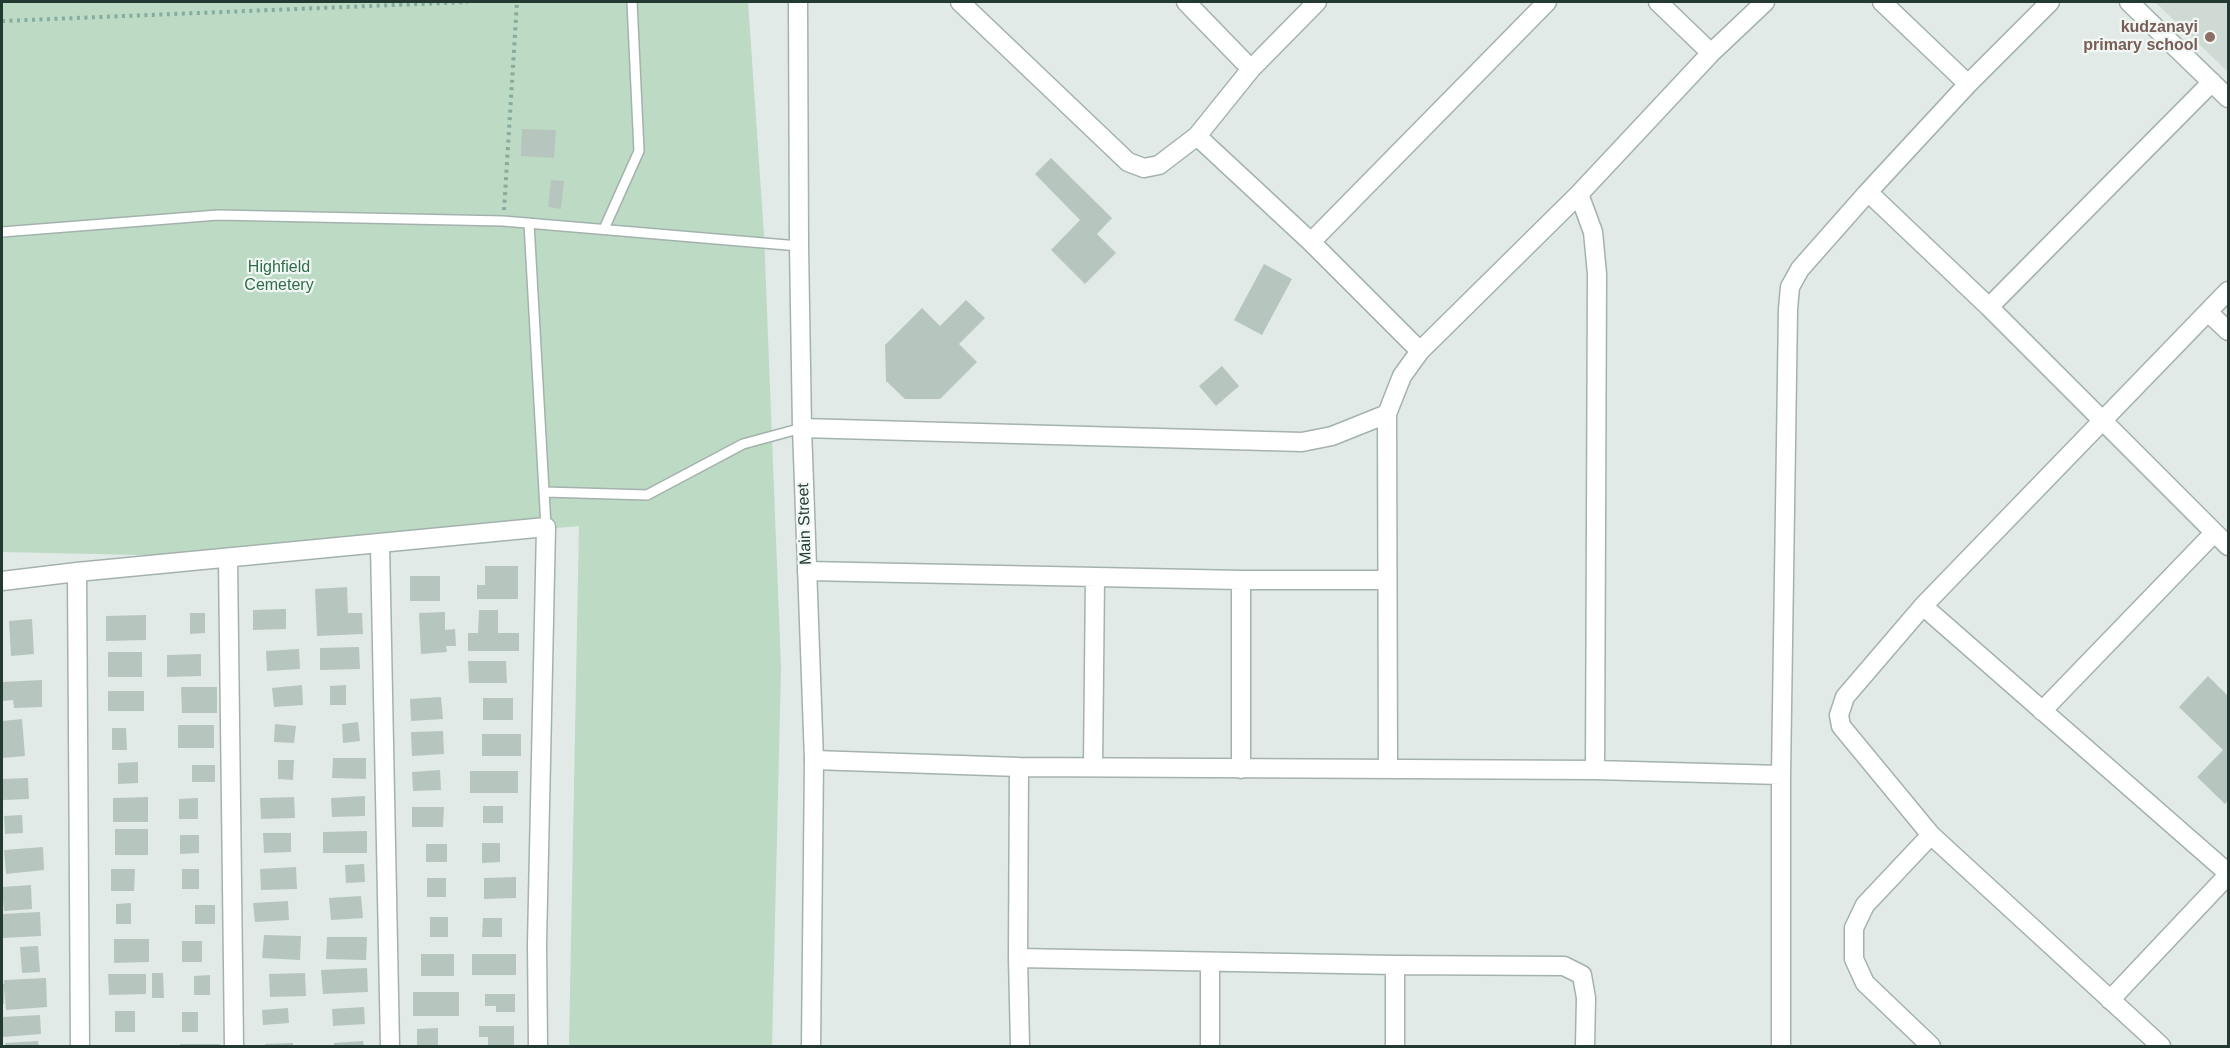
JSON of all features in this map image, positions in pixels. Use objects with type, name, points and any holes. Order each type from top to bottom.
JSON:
[{"type":"street","name":"Main Street","points":[[798,2],[802,428],[814,760],[811,1047]]},
{"type":"street","points":[[960,2],[1128,162],[1144,168],[1159,165],[1197,136],[1251,69],[1317,2]]},
{"type":"street","points":[[1186,2],[1251,69]]},
{"type":"street","points":[[1311,242],[1547,2]]},
{"type":"street","points":[[1658,2],[1711,53]]},
{"type":"street","points":[[1388,769],[1387,414],[1402,376],[1420,351],[1579,194],[1711,53],[1765,2]]},
{"type":"street","points":[[1882,2],[1968,84]]},
{"type":"street","points":[[1781,1047],[1781,775],[1790,287],[1800,269],[1868,192],[1968,84],[2050,2]]},
{"type":"street","points":[[2129,2],[2229,98]]},
{"type":"street","points":[[1989,307],[2212,82]]},
{"type":"street","points":[[1197,136],[1311,242],[1420,351]]},
{"type":"street","points":[[1868,192],[1989,307],[2229,546]]},
{"type":"street","points":[[1579,194],[1593,232],[1597,274],[1595,770]]},
{"type":"street","points":[[2161,1047],[1932,836],[1841,726],[1839,715],[1845,697],[1923,606],[2229,291]]},
{"type":"street","points":[[2208,312],[2229,331]]},
{"type":"street","points":[[802,428],[1302,442],[1332,436],[1387,414]]},
{"type":"street","points":[[2,581],[546,527],[537,944],[538,1047]]},
{"type":"street","points":[[2042,711],[2214,533]]},
{"type":"street","points":[[380,544],[390,1047]]},
{"type":"street","points":[[228,559],[234,1047]]},
{"type":"street","points":[[807,571],[1240,580],[1387,580]]},
{"type":"street","points":[[77,572],[80,1047]]},
{"type":"street","points":[[1093,767],[1095,577]]},
{"type":"street","points":[[1240,580],[1241,769]]},
{"type":"street","points":[[1923,606],[2229,874],[2110,1000]]},
{"type":"street","points":[[814,760],[1019,767],[1595,770],[1781,775]]},
{"type":"street","points":[[1019,767],[1020,1047]]},
{"type":"street","points":[[1931,1047],[1865,983],[1854,958],[1854,928],[1865,904],[1932,836]]},
{"type":"street","points":[[1018,958],[1564,966],[1582,975],[1586,998],[1585,1047]]},
{"type":"street","points":[[1210,962],[1210,1047]]},
{"type":"street","points":[[1395,965],[1395,1047]]},
{"type":"lane","points":[[604,230],[639,151],[632,2]]},
{"type":"lane","points":[[2,232],[218,215],[503,221],[799,246]]},
{"type":"lane","points":[[529,223],[546,527]]},
{"type":"lane","points":[[545,492],[647,495],[742,444],[802,428]]},
{"type":"path","points":[[2,21],[468,2]]},
{"type":"path","points":[[503,221],[518,2]]},
{"type":"shaded area","name":"kudzanayi primary school","points":[[2155,2],[2228,2],[2228,72]]},
{"type":"green space","name":"Highfield Cemetery","points":[[2,2],[748,2],[764,235],[781,668],[772,1046],[569,1046],[579,526],[234,557],[2,552]]},
{"type":"building","points":[[522,129],[556,130],[554,158],[521,156]]},
{"type":"building","points":[[1051,158],[1112,218],[1097,234],[1116,253],[1085,284],[1051,250],[1080,220],[1035,174]]},
{"type":"building","points":[[551,180],[564,181],[561,209],[548,207]]},
{"type":"building","points":[[1264,264],[1292,279],[1262,335],[1234,320]]},
{"type":"building","points":[[966,300],[985,318],[959,344],[977,362],[940,399],[905,399],[886,381],[885,345],[922,308],[940,326]]},
{"type":"building","points":[[1222,366],[1239,386],[1216,406],[1199,386]]},
{"type":"building","points":[[485,566],[518,566],[518,599],[477,599],[477,585],[485,585]]},
{"type":"building","points":[[410,576],[440,576],[440,601],[410,601]]},
{"type":"building","points":[[347,587],[348,613],[362,613],[363,634],[317,636],[315,589]]},
{"type":"building","points":[[286,609],[286,629],[253,630],[253,610]]},
{"type":"building","points":[[479,610],[498,610],[498,633],[519,633],[519,651],[468,651],[468,633],[478,633]]},
{"type":"building","points":[[445,612],[445,630],[455,629],[456,646],[446,646],[447,652],[421,654],[419,613]]},
{"type":"building","points":[[190,613],[205,613],[205,633],[190,634]]},
{"type":"building","points":[[146,615],[146,640],[106,641],[106,616]]},
{"type":"building","points":[[32,619],[34,654],[11,656],[9,621]]},
{"type":"building","points":[[359,647],[360,669],[320,670],[320,648]]},
{"type":"building","points":[[299,649],[300,669],[267,671],[266,651]]},
{"type":"building","points":[[108,652],[142,652],[142,677],[108,677]]},
{"type":"building","points":[[201,654],[201,676],[167,677],[167,655]]},
{"type":"building","points":[[468,661],[506,661],[507,683],[469,683]]},
{"type":"building","points":[[2208,676],[2228,696],[2228,800],[2225,804],[2197,777],[2223,750],[2179,707]]},
{"type":"building","points":[[42,680],[42,707],[14,708],[13,700],[2,701],[2,682]]},
{"type":"building","points":[[302,685],[303,705],[274,707],[272,688]]},
{"type":"building","points":[[346,685],[346,705],[330,705],[330,686]]},
{"type":"building","points":[[181,687],[217,687],[217,713],[182,713]]},
{"type":"building","points":[[108,691],[144,691],[144,711],[108,711]]},
{"type":"building","points":[[441,697],[443,719],[411,721],[410,699]]},
{"type":"building","points":[[483,698],[513,698],[513,720],[483,720]]},
{"type":"building","points":[[22,719],[25,756],[2,758],[2,721]]},
{"type":"building","points":[[358,722],[360,741],[343,743],[342,724]]},
{"type":"building","points":[[275,724],[296,726],[294,743],[274,742]]},
{"type":"building","points":[[178,725],[214,725],[214,748],[178,748]]},
{"type":"building","points":[[112,728],[126,728],[127,750],[112,750]]},
{"type":"building","points":[[443,731],[444,754],[412,756],[411,732]]},
{"type":"building","points":[[482,734],[521,734],[521,756],[482,756]]},
{"type":"building","points":[[333,758],[366,758],[366,779],[332,778]]},
{"type":"building","points":[[278,760],[294,760],[293,780],[278,779]]},
{"type":"building","points":[[138,762],[138,783],[118,784],[118,763]]},
{"type":"building","points":[[192,765],[215,765],[215,782],[192,782]]},
{"type":"building","points":[[440,770],[441,790],[413,791],[412,772]]},
{"type":"building","points":[[470,771],[518,771],[518,793],[470,793]]},
{"type":"building","points":[[28,778],[29,799],[2,800],[2,779]]},
{"type":"building","points":[[365,796],[365,816],[332,817],[331,798]]},
{"type":"building","points":[[148,797],[148,822],[113,822],[113,798]]},
{"type":"building","points":[[294,797],[295,818],[261,819],[260,798]]},
{"type":"building","points":[[198,798],[198,819],[179,819],[179,799]]},
{"type":"building","points":[[483,806],[503,806],[503,823],[483,823]]},
{"type":"building","points":[[412,807],[444,807],[443,827],[412,827]]},
{"type":"building","points":[[22,815],[23,833],[5,834],[4,816]]},
{"type":"building","points":[[115,829],[148,829],[148,855],[115,855]]},
{"type":"building","points":[[367,831],[367,853],[323,853],[323,832]]},
{"type":"building","points":[[263,833],[291,833],[291,852],[264,853]]},
{"type":"building","points":[[180,835],[199,835],[199,853],[180,854]]},
{"type":"building","points":[[482,843],[500,843],[500,862],[482,863]]},
{"type":"building","points":[[426,844],[447,844],[447,862],[426,862]]},
{"type":"building","points":[[43,847],[44,870],[6,874],[4,850]]},
{"type":"building","points":[[364,864],[365,882],[346,883],[345,865]]},
{"type":"building","points":[[296,867],[297,889],[261,890],[260,869]]},
{"type":"building","points":[[111,869],[135,869],[134,891],[111,891]]},
{"type":"building","points":[[182,869],[199,869],[199,889],[182,889]]},
{"type":"building","points":[[516,877],[516,898],[484,899],[484,878]]},
{"type":"building","points":[[427,878],[446,878],[446,897],[427,897]]},
{"type":"building","points":[[31,885],[32,909],[4,911],[2,887]]},
{"type":"building","points":[[361,896],[363,918],[331,920],[329,898]]},
{"type":"building","points":[[288,901],[289,920],[255,922],[253,903]]},
{"type":"building","points":[[131,903],[131,924],[116,924],[116,904]]},
{"type":"building","points":[[195,905],[215,905],[215,924],[195,924]]},
{"type":"building","points":[[40,912],[41,936],[2,938],[2,914]]},
{"type":"building","points":[[430,917],[448,917],[448,937],[430,937]]},
{"type":"building","points":[[483,918],[502,918],[502,937],[482,937]]},
{"type":"building","points":[[264,935],[301,936],[300,960],[262,958]]},
{"type":"building","points":[[327,937],[367,937],[366,960],[326,959]]},
{"type":"building","points":[[114,939],[149,939],[149,962],[114,963]]},
{"type":"building","points":[[182,941],[202,941],[202,962],[182,962]]},
{"type":"building","points":[[38,946],[40,972],[22,973],[20,947]]},
{"type":"building","points":[[421,954],[454,954],[454,976],[421,976]]},
{"type":"building","points":[[472,954],[516,954],[516,975],[472,975]]},
{"type":"building","points":[[367,968],[368,992],[323,994],[321,970]]},
{"type":"building","points":[[152,973],[163,973],[164,998],[152,998]]},
{"type":"building","points":[[305,973],[306,996],[270,997],[269,974]]},
{"type":"building","points":[[108,974],[146,974],[146,994],[109,995]]},
{"type":"building","points":[[210,975],[210,995],[194,995],[194,976]]},
{"type":"building","points":[[46,978],[47,1007],[6,1010],[4,988],[4,1004],[2,1004],[4,980]]},
{"type":"building","points":[[413,992],[459,992],[459,1016],[413,1016]]},
{"type":"building","points":[[485,994],[515,994],[515,1012],[496,1012],[496,1006],[485,1006]]},
{"type":"building","points":[[364,1007],[365,1024],[333,1026],[332,1009]]},
{"type":"building","points":[[288,1008],[289,1023],[263,1025],[262,1010]]},
{"type":"building","points":[[115,1011],[135,1011],[135,1032],[115,1032]]},
{"type":"building","points":[[182,1012],[198,1012],[198,1032],[182,1032]]},
{"type":"building","points":[[40,1015],[41,1034],[2,1037],[2,1017]]},
{"type":"building","points":[[479,1026],[514,1026],[514,1046],[488,1046],[488,1037],[479,1037]]},
{"type":"building","points":[[438,1028],[438,1046],[417,1046],[417,1029]]},
{"type":"building","points":[[38,1041],[39,1046],[6,1046],[5,1043]]},
{"type":"building","points":[[363,1041],[364,1046],[334,1046],[334,1043]]},
{"type":"building","points":[[293,1043],[293,1046],[265,1046],[265,1044]]},
{"type":"building","points":[[180,1044],[220,1044],[220,1046],[180,1046]]},
{"type":"place","name":"kudzanayi primary school","points":[[2210,37]]}]
